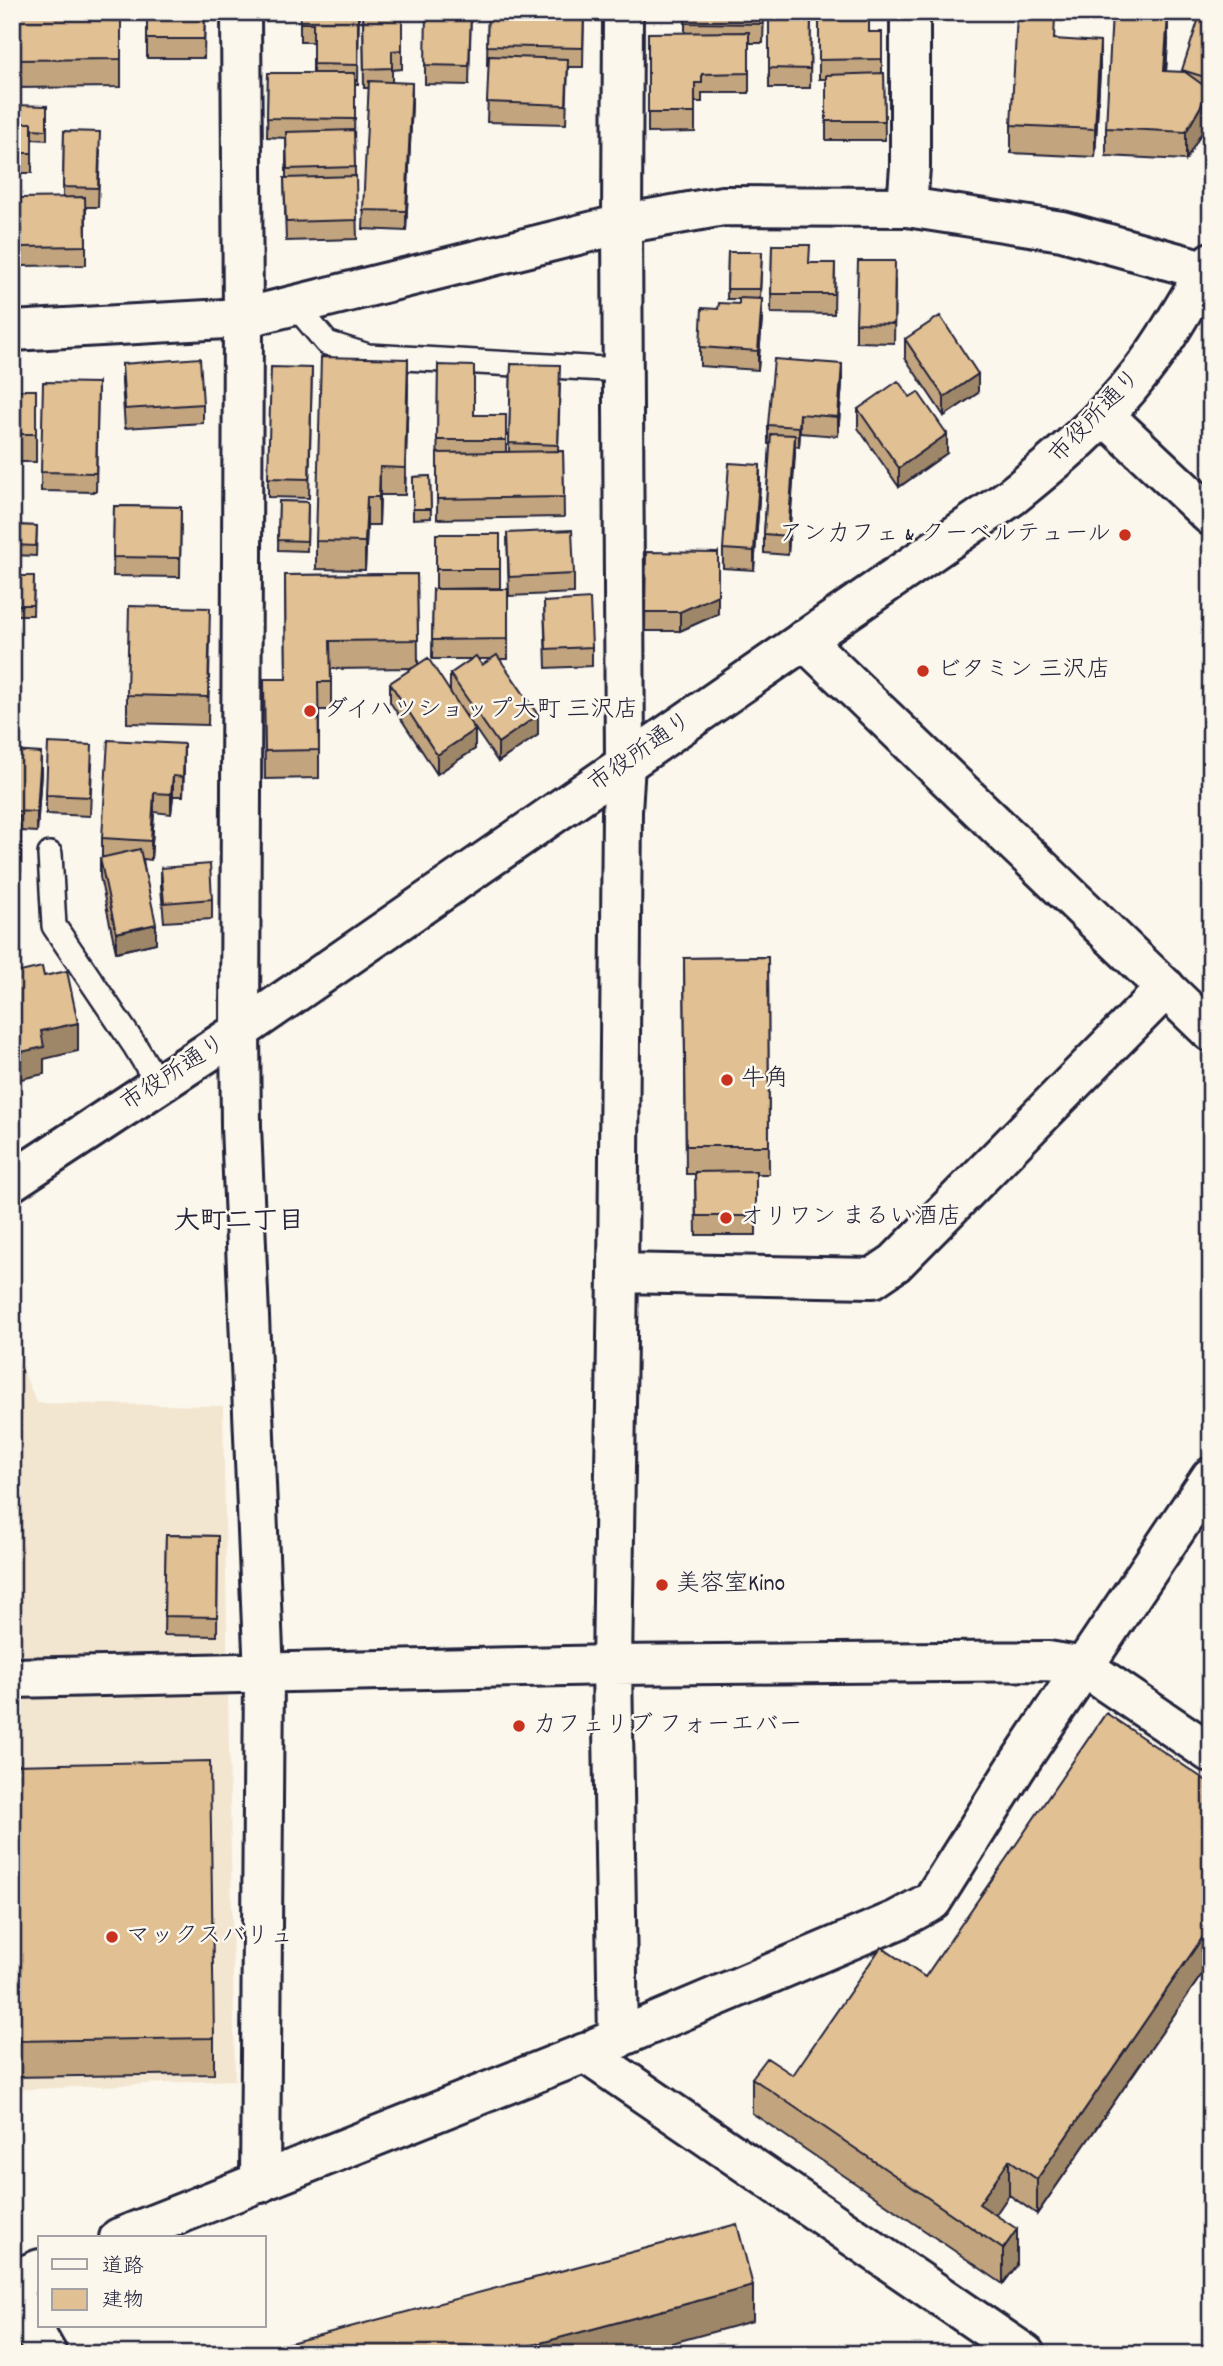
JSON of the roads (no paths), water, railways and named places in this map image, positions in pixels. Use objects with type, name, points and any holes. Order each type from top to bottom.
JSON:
[{"type":"street","points":[[240,12],[243,318],[240,1031],[241,1126],[264,1674],[260,2183]]},
{"type":"street","points":[[602,2046],[612,1665],[622,811],[625,764],[623,12]]},
{"type":"street","points":[[907,207],[910,167],[910,12]]},
{"type":"street","points":[[12,331],[243,318],[622,224],[723,206],[907,207],[1062,231],[1209,268]]},
{"type":"street","name":"市役所通り","points":[[12,1181],[240,1031],[1011,497],[1069,450],[1143,372],[1209,268]]},
{"type":"street","points":[[1105,415],[1211,516]]},
{"type":"street","points":[[804,640],[1211,1032]]},
{"type":"street","points":[[618,1273],[873,1278],[895,1263],[1166,988]]},
{"type":"street","points":[[124,2236],[602,2046],[898,1920],[932,1902],[1017,1766],[1211,1477]]},
{"type":"street","points":[[12,1678],[612,1665],[1048,1661],[1084,1667],[1211,1753]]},
{"type":"street","points":[[602,2046],[1026,2354]]},
{"type":"street","points":[[12,2281],[38,2270]]},
{"type":"street","points":[[12,2293],[47,2354]]},
{"type":"lane","points":[[295,305],[327,343],[368,356],[623,370]]},
{"type":"lane","points":[[50,854],[54,926],[158,1084]]},
{"type":"place","name":"アンカフェ & クーベルテュール","points":[[1125,535]]},
{"type":"place","name":"ビタミン 三沢店","points":[[923,671]]},
{"type":"place","name":"ダイハツショップ大町 三沢店","points":[[310,711]]},
{"type":"place","name":"牛角","points":[[727,1080]]},
{"type":"place","name":"オリワン まるい酒店","points":[[726,1218]]},
{"type":"place","name":"美容室Kino","points":[[662,1585]]},
{"type":"place","name":"カフェリブ フォーエバー","points":[[519,1726]]},
{"type":"place","name":"マックスバリュ","points":[[112,1937]]},
{"type":"district","name":"大町二丁目","points":[[239,1222]]}]
